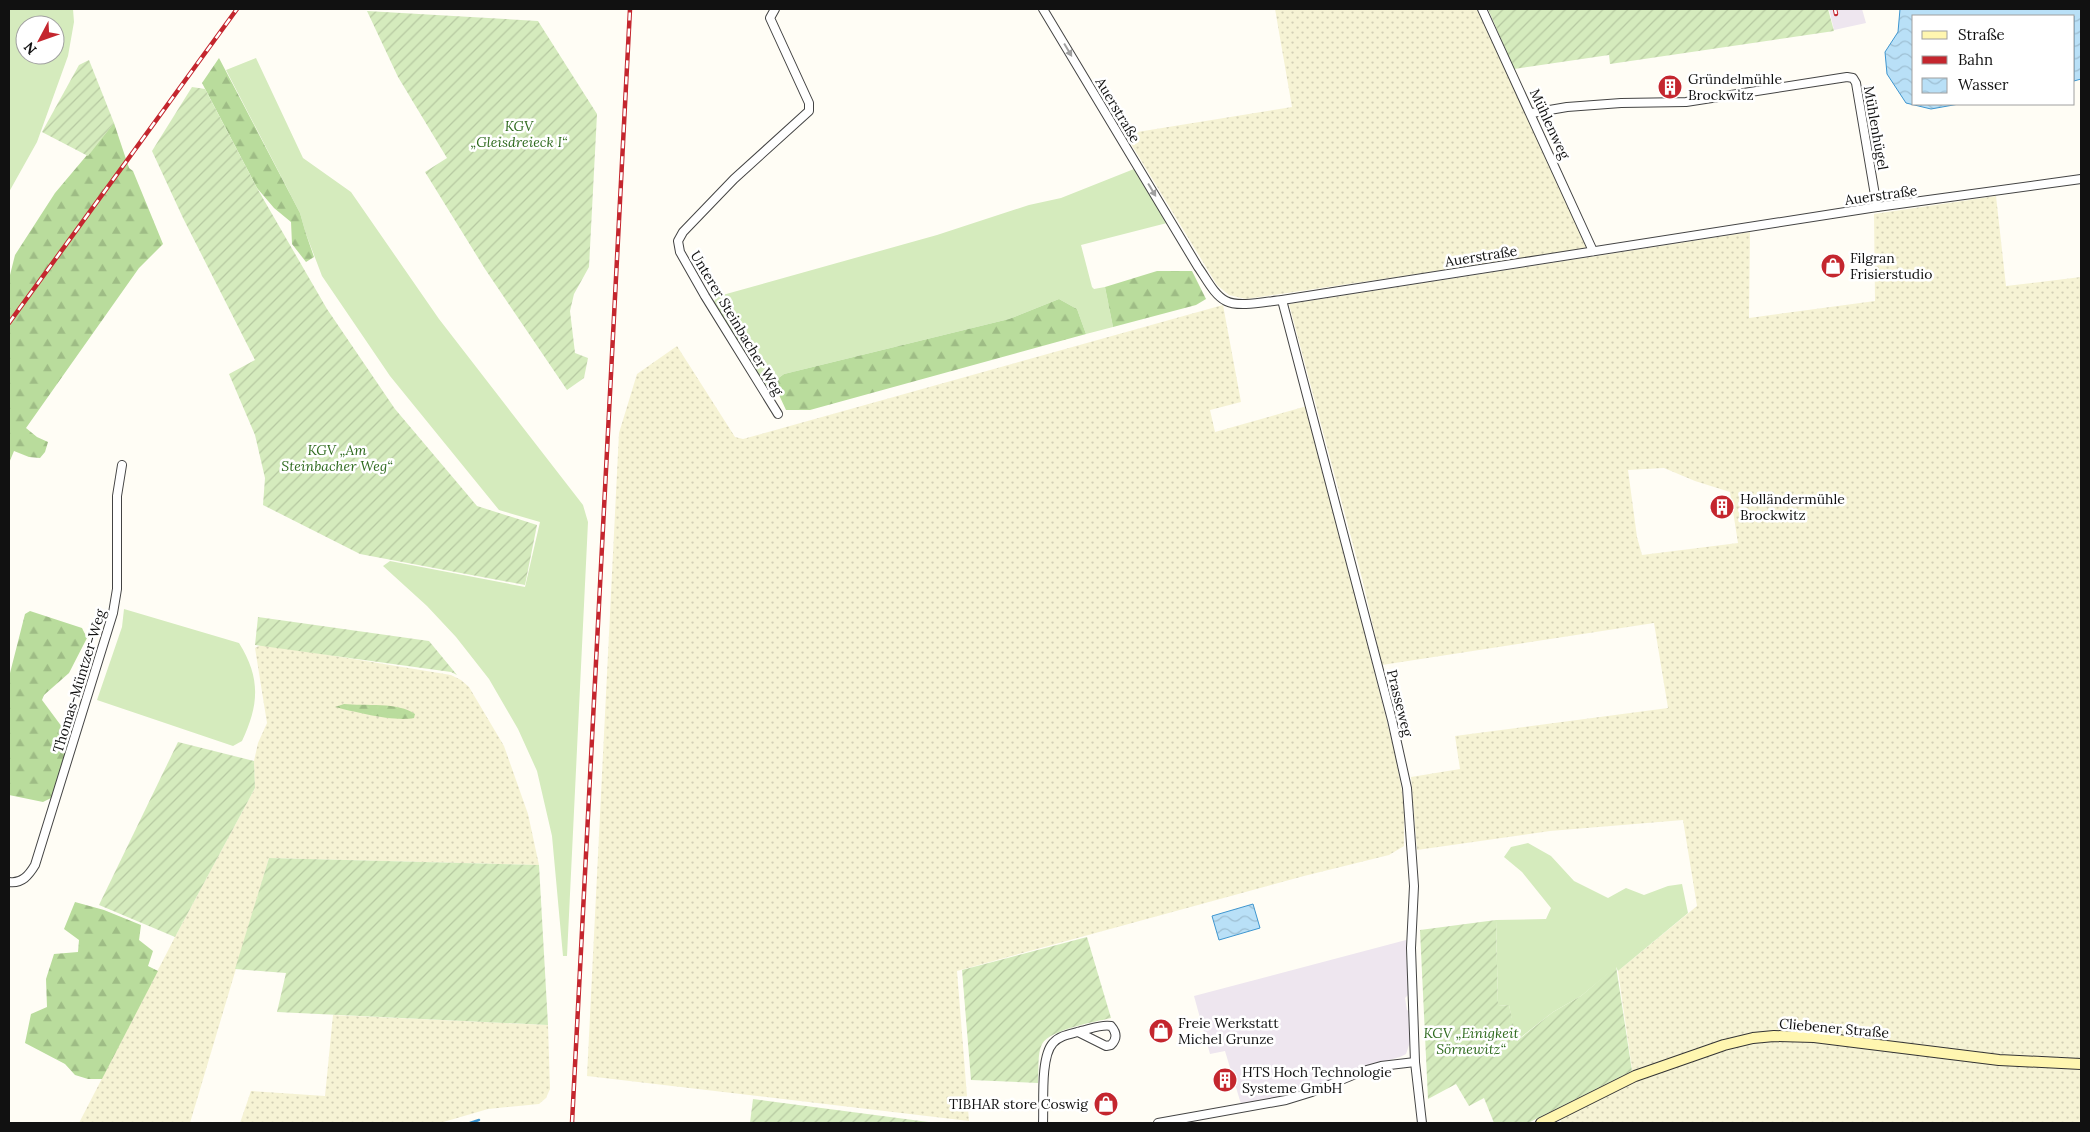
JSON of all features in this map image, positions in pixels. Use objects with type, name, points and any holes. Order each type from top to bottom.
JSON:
[{"type":"street","name":"Unterer Steinbacher Weg","points":[[775,9],[770,18],[808,103],[809,111],[734,178],[683,232],[678,241],[680,252],[705,296],[778,414]]},
{"type":"street","name":"Auerstraße","points":[[1043,9],[1198,267],[1217,294],[1227,302],[1242,304],[1282,300],[1876,207],[2081,179]]},
{"type":"street","name":"Mühlenweg","points":[[1482,9],[1532,113],[1593,251]]},
{"type":"street","name":"Mühlenhügel","points":[[1532,113],[1594,105],[1686,102],[1847,77],[1853,78],[1856,83],[1876,207]]},
{"type":"street","name":"Prasseweg","points":[[1282,300],[1392,720],[1407,788],[1414,886],[1411,948],[1415,1062],[1422,1123]]},
{"type":"street","name":"Thomas-Müntzer-Weg","points":[[9,882],[21,880],[28,876],[35,865],[113,613],[117,589],[117,496],[122,465]]},
{"type":"street","points":[[1043,1123],[1046,1056],[1048,1050],[1059,1038],[1078,1032]]},
{"type":"street","name":"Cliebener Straße","points":[[1541,1123],[1635,1076],[1724,1044],[1760,1037],[1814,1037],[1999,1060],[2081,1064]]},
{"type":"street","points":[[1158,1123],[1286,1100],[1312,1092],[1363,1070],[1415,1062]]},
{"type":"shaded area","points":[[1275,9],[1480,9],[1587,249],[1246,299],[1229,295],[1217,285],[1125,134],[1292,107]]},
{"type":"shaded area","points":[[1829,9],[1862,9],[1866,23],[1834,30]]},
{"type":"shaded area","points":[[1996,196],[2006,286],[2081,277],[2081,1123],[1561,1123],[1560,1119],[1634,1083],[1618,971],[1697,906],[1683,820],[1550,831],[1417,850],[1411,777],[1460,769],[1455,736],[1668,708],[1654,623],[1382,665],[1363,582],[1289,304],[1750,232],[1749,318],[1875,301],[1874,214]],"holes":[[[1664,468],[1695,481],[1730,492],[1738,543],[1642,555],[1637,537],[1628,470]]]},
{"type":"shaded area","points":[[1223,305],[1241,402],[1210,410],[1215,432],[1307,406],[1396,757],[1404,803],[1404,846],[1389,855],[1304,876],[957,971],[969,1121],[587,1076],[619,433],[637,374],[677,346],[735,437],[743,439]]},
{"type":"shaded area","points":[[262,644],[451,675],[461,680],[469,687],[504,746],[528,814],[539,865],[269,858],[190,1123],[79,1123],[175,937],[255,788],[254,761],[258,743],[267,723],[255,648]]},
{"type":"shaded area","points":[[1406,940],[1408,995],[1405,998],[1407,1010],[1409,1011],[1410,1042],[1406,1054],[1356,1069],[1317,1085],[1304,1087],[1304,1090],[1297,1093],[1241,1104],[1225,1051],[1210,1054],[1194,996]]},
{"type":"shaded area","points":[[333,1015],[548,1025],[550,1089],[546,1098],[539,1104],[488,1109],[440,1123],[240,1123],[251,1091],[325,1096]]},
{"type":"green space","points":[[10,9],[73,9],[74,22],[65,64],[65,15],[15,15],[15,65],[65,65],[37,142],[9,192]]},
{"type":"green space","points":[[1488,9],[1828,9],[1834,31],[1610,64],[1609,55],[1514,69]]},
{"type":"green space","name":"KGV „Gleisdreieck I“","points":[[367,11],[538,21],[597,114],[589,267],[574,294],[570,311],[575,353],[588,358],[584,378],[567,390],[485,269],[425,172],[447,158],[398,77]]},
{"type":"green space","points":[[219,58],[300,213],[314,257],[306,262],[292,244],[291,222],[274,208],[257,188],[202,83]]},
{"type":"green space","points":[[256,58],[303,158],[351,192],[439,319],[583,505],[588,522],[567,956],[563,956],[552,836],[537,771],[518,729],[489,679],[456,637],[427,606],[383,566],[390,561],[525,587],[540,522],[499,510],[390,376],[322,276],[300,213],[226,70]]},
{"type":"green space","points":[[89,60],[114,123],[88,156],[42,132],[79,65]]},
{"type":"green space","name":"KGV „Am Steinbacher Weg“","points":[[192,87],[205,89],[257,188],[327,309],[395,409],[477,506],[537,525],[525,585],[360,554],[263,505],[265,478],[255,435],[229,374],[255,360],[183,218],[152,151]]},
{"type":"green space","points":[[114,123],[129,168],[133,171],[163,244],[139,268],[26,428],[37,437],[48,442],[45,452],[40,458],[29,457],[14,451],[9,463],[9,279],[15,255],[55,193]]},
{"type":"green space","points":[[1134,169],[1167,223],[1081,245],[1092,287],[1094,289],[1105,287],[1113,327],[1086,334],[1077,309],[1059,299],[1009,319],[784,374],[773,382],[761,387],[709,306],[719,296],[937,235],[1029,205],[1061,198]]},
{"type":"green space","points":[[1157,271],[1192,271],[1206,299],[1196,305],[1113,327],[1105,287]]},
{"type":"green space","points":[[1059,299],[1077,309],[1086,334],[810,410],[786,410],[773,382],[784,374],[1009,319]]},
{"type":"green space","points":[[124,609],[239,643],[251,668],[255,692],[252,715],[242,741],[233,746],[97,700],[122,627]]},
{"type":"green space","points":[[30,611],[82,628],[87,638],[69,673],[44,695],[42,700],[65,731],[68,744],[57,788],[51,798],[43,802],[9,795],[9,677],[25,614]]},
{"type":"green space","points":[[258,617],[429,641],[457,675],[451,672],[255,645]]},
{"type":"green space","points":[[344,704],[391,706],[408,710],[415,714],[414,718],[396,719],[335,707]]},
{"type":"green space","points":[[178,742],[254,761],[255,788],[175,937],[99,905]]},
{"type":"green space","points":[[1528,843],[1551,856],[1574,881],[1608,898],[1626,888],[1644,895],[1668,886],[1682,884],[1688,913],[1618,971],[1616,967],[1581,996],[1553,1012],[1516,1041],[1509,1005],[1498,1006],[1496,920],[1546,919],[1551,908],[1522,872],[1504,857],[1511,847]]},
{"type":"green space","points":[[269,858],[539,865],[548,1025],[277,1012],[286,973],[235,969]]},
{"type":"green space","points":[[75,902],[104,910],[141,925],[139,940],[153,951],[148,966],[158,971],[102,1079],[88,1079],[75,1075],[65,1064],[25,1043],[31,1014],[47,1007],[46,979],[54,954],[78,952],[79,940],[64,929]]},
{"type":"green space","name":"KGV „Einigkeit Sörnewitz“","points":[[1496,920],[1498,1006],[1509,1005],[1517,1041],[1553,1012],[1581,996],[1616,966],[1632,1071],[1528,1123],[1494,1123],[1484,1098],[1469,1106],[1456,1084],[1428,1099],[1420,930]]},
{"type":"green space","points":[[1087,937],[1111,1018],[1064,1030],[1047,1039],[1042,1044],[1039,1053],[1038,1083],[971,1080],[962,970]]},
{"type":"green space","points":[[753,1099],[936,1123],[750,1123]]},
{"type":"water","points":[[1900,9],[2081,9],[2081,79],[2075,81],[2075,15],[1912,15],[1912,104],[1906,103],[1887,74],[1885,52],[1898,32]]},
{"type":"water","points":[[1914,105],[1953,105],[1931,109]]},
{"type":"water","points":[[1253,904],[1260,928],[1219,940],[1212,916]]},
{"type":"waterway","points":[[470,1123],[479,1120]]},
{"type":"railway","points":[[9,323],[237,9]]},
{"type":"railway","points":[[572,1123],[630,9]]},
{"type":"railway","points":[[1835,9],[1836,14]]},
{"type":"place","name":"Gründelmühle Brockwitz","points":[[1670,87]]},
{"type":"place","name":"Filgran Frisierstudio","points":[[1833,266]]},
{"type":"place","name":"Holländermühle Brockwitz","points":[[1722,507]]},
{"type":"place","name":"Freie Werkstatt Michel Grunze","points":[[1161,1031]]},
{"type":"place","name":"HTS Hoch Technologie Systeme GmbH","points":[[1225,1080]]},
{"type":"place","name":"TIBHAR store Coswig","points":[[1106,1104]]}]
